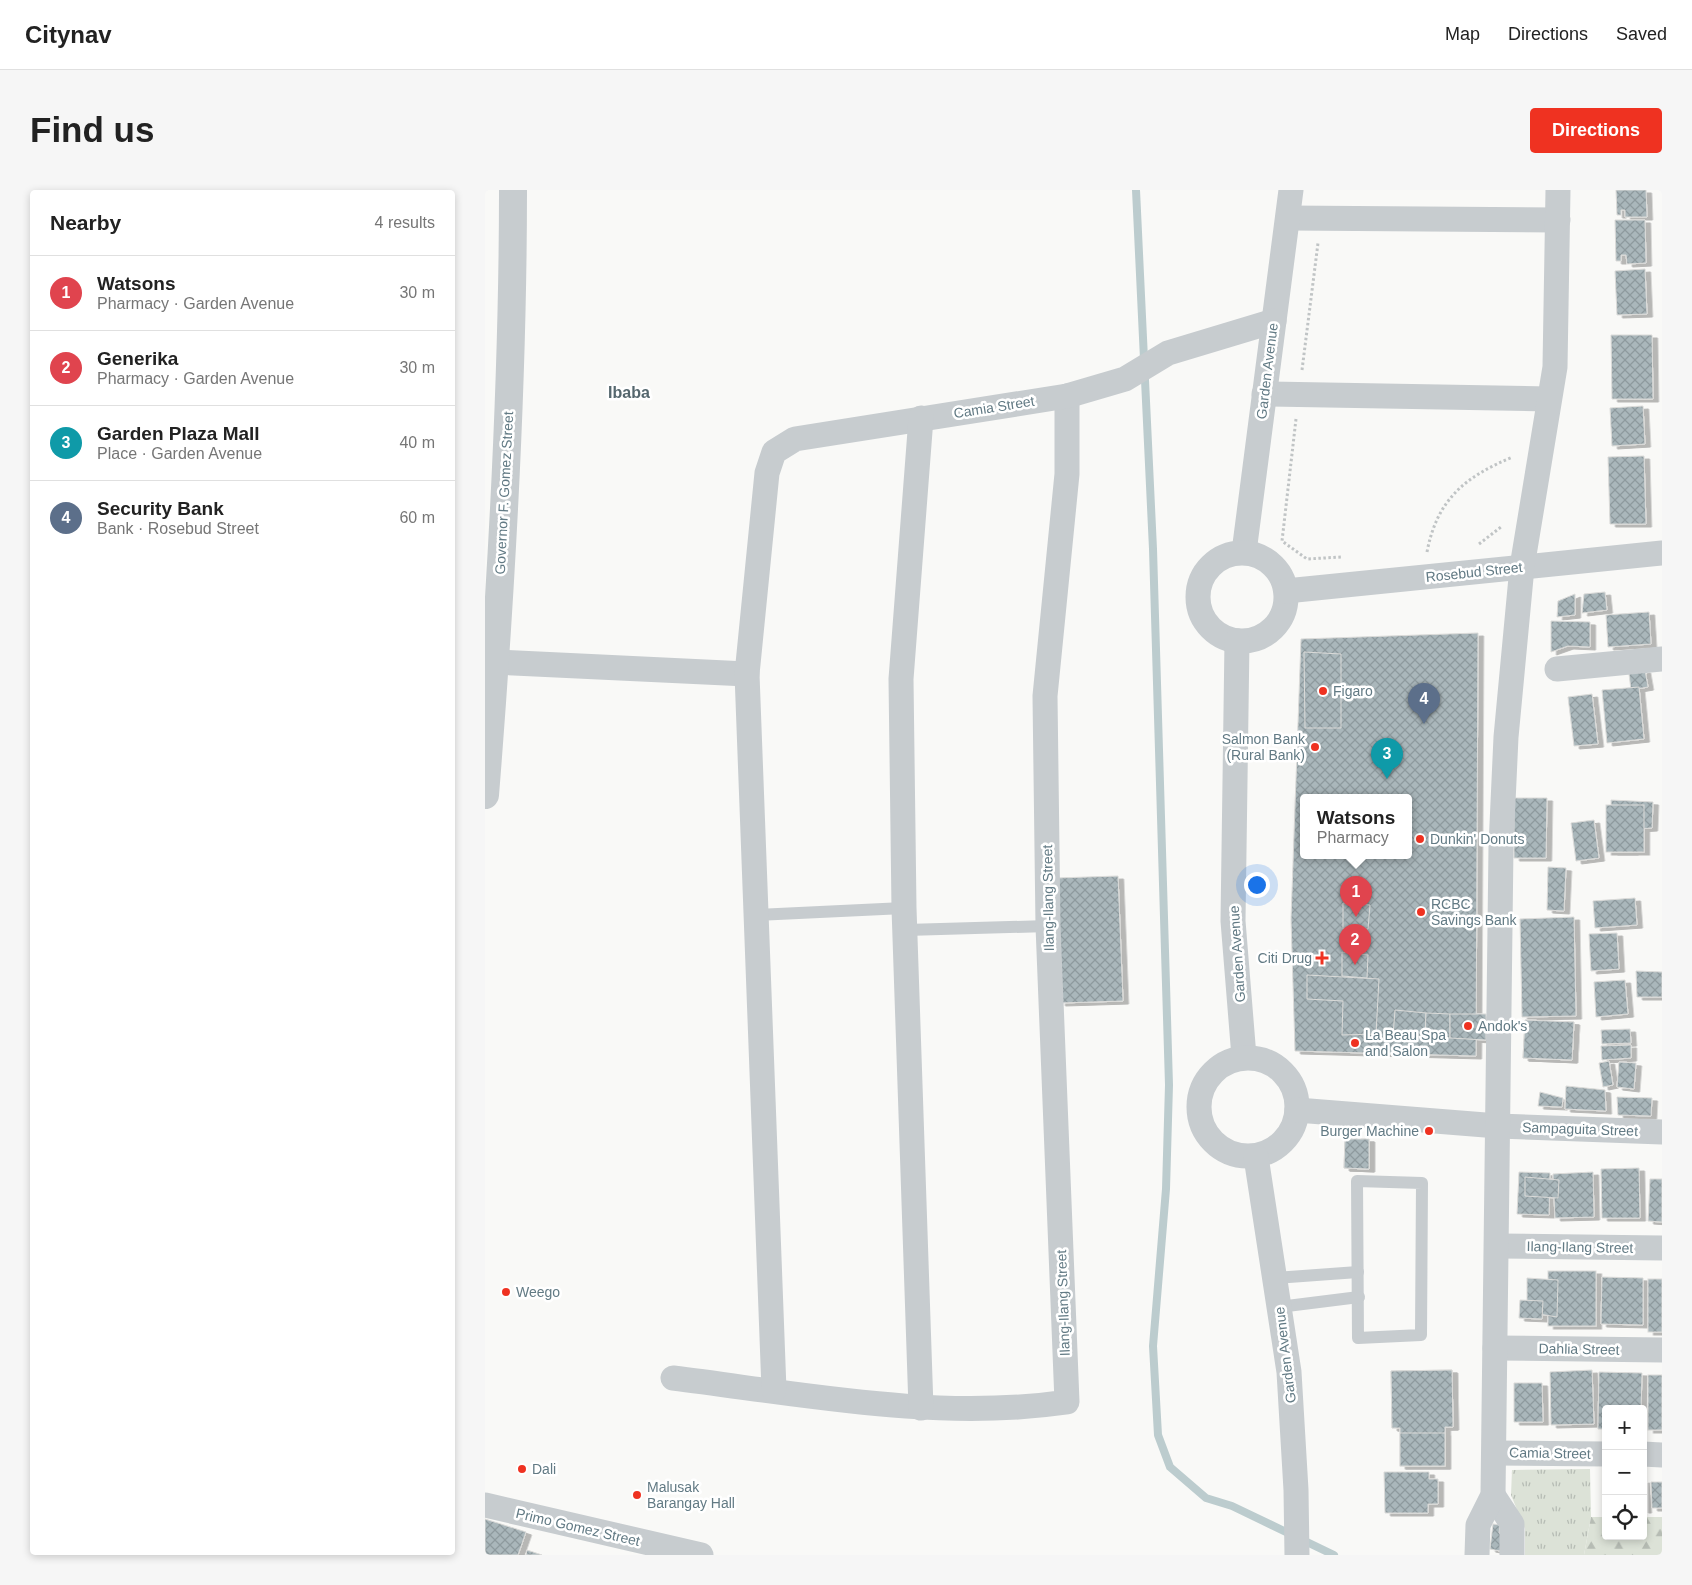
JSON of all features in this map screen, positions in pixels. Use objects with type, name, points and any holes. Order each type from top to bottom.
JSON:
[{"type":"street","name":"Governor F. Gomez Street","points":[[485,796],[495,662],[510,392],[513,190]]},
{"type":"street","name":"Garden Avenue","points":[[1244,552],[1291,190]]},
{"type":"street","points":[[1477,1555],[1478,1525],[1493,1495],[1498,1246],[1501,846],[1506,737],[1522,567],[1555,366],[1558,190]]},
{"type":"street","points":[[1288,218],[1558,220]]},
{"type":"street","name":"Camia Street","points":[[774,1390],[747,674],[767,473],[774,452],[795,439],[1067,396],[1125,379],[1168,352],[1273,321]]},
{"type":"street","points":[[1264,394],[1549,399]]},
{"type":"street","name":"Ilang-Ilang Street","points":[[921,1408],[1023,1408],[1067,1402],[1048,926],[1045,696],[1067,474],[1067,396]]},
{"type":"street","points":[[673,1378],[921,1408],[905,919],[901,680],[921,418]]},
{"type":"street","points":[[1244,552],[1259,556],[1272,564],[1281,576],[1286,591],[1284,611],[1273,628],[1257,639],[1237,641],[1221,636],[1207,626],[1199,610],[1197,593],[1202,577],[1212,563],[1227,555],[1244,552]]},
{"type":"street","name":"Rosebud Street","points":[[1286,591],[1662,553]]},
{"type":"street","name":"Garden Avenue","points":[[1237,641],[1233,921],[1244,1057]]},
{"type":"street","points":[[1557,669],[1662,659]]},
{"type":"street","points":[[495,662],[747,674]]},
{"type":"street","points":[[1244,1057],[1266,1061],[1284,1073],[1295,1092],[1297,1110],[1293,1129],[1283,1142],[1271,1152],[1255,1157],[1235,1156],[1217,1148],[1205,1132],[1198,1113],[1200,1093],[1209,1076],[1225,1063],[1244,1057]]},
{"type":"street","name":"Sampaguita Street","points":[[1297,1110],[1498,1126],[1662,1132]]},
{"type":"street","name":"Garden Avenue","points":[[1255,1157],[1289,1372],[1296,1490],[1297,1555]]},
{"type":"street","name":"Ilang-Ilang Street","points":[[1498,1246],[1662,1248]]},
{"type":"street","name":"Dahlia Street","points":[[1495,1348],[1662,1350]]},
{"type":"street","name":"Camia Street","points":[[1494,1453],[1602,1454]]},
{"type":"street","points":[[1647,1454],[1662,1455]]},
{"type":"street","points":[[1493,1495],[1512,1524],[1512,1555]]},
{"type":"street","name":"Primo Gomez Street","points":[[485,1505],[697,1555]]},
{"type":"lane","points":[[756,915],[905,919],[1048,926]]},
{"type":"lane","points":[[1357,1182],[1422,1183],[1421,1335],[1358,1338],[1359,1297],[1357,1182]]},
{"type":"lane","points":[[1275,1278],[1359,1272]]},
{"type":"lane","points":[[1279,1307],[1359,1297]]},
{"type":"path","points":[[1427,552],[1431,531],[1452,494],[1466,481],[1485,468],[1514,456],[1513,465]]},
{"type":"path","points":[[1475,547],[1501,529],[1503,520]]},
{"type":"path","points":[[1417,553],[1436,551]]},
{"type":"path","points":[[1307,559],[1344,557]]},
{"type":"green space","points":[[1590,1469],[1591,1517],[1584,1555],[1525,1555],[1525,1529],[1511,1495],[1512,1470]]},
{"type":"green space","points":[[1591,1517],[1602,1517],[1602,1540],[1647,1540],[1647,1517],[1662,1517],[1662,1555],[1584,1555]]},
{"type":"building","points":[[1616,190],[1646,190],[1647,217],[1625,217],[1625,210],[1621,210],[1621,215],[1617,215]]},
{"type":"building","points":[[1615,220],[1645,220],[1646,263],[1627,264],[1626,255],[1621,255],[1621,261],[1616,261]]},
{"type":"building","points":[[1645,269],[1647,314],[1617,315],[1615,271]]},
{"type":"building","points":[[1611,335],[1652,335],[1653,399],[1612,399]]},
{"type":"building","points":[[1643,406],[1645,444],[1612,446],[1610,408]]},
{"type":"building","points":[[1644,456],[1646,524],[1610,524],[1608,457]]},
{"type":"building","points":[[1605,592],[1607,610],[1582,613],[1584,594]]},
{"type":"building","points":[[1575,594],[1575,615],[1557,617],[1558,601]]},
{"type":"building","points":[[1649,612],[1651,644],[1608,647],[1606,615]]},
{"type":"building","points":[[1551,621],[1590,622],[1590,647],[1568,646],[1551,652]]},
{"type":"building","points":[[1478,633],[1476,1056],[1295,1051],[1291,919],[1301,639]]},
{"type":"building","name":"Figaro","points":[[1304,652],[1341,654],[1341,728],[1305,728]]},
{"type":"building","points":[[1645,670],[1648,687],[1631,690],[1629,674]]},
{"type":"building","points":[[1639,687],[1644,739],[1607,743],[1602,690]]},
{"type":"building","points":[[1592,694],[1598,744],[1574,746],[1568,697]]},
{"type":"building","points":[[1514,798],[1547,798],[1546,858],[1514,858]]},
{"type":"building","points":[[1611,800],[1653,802],[1652,828],[1634,829],[1633,852],[1612,852]]},
{"type":"building","points":[[1606,805],[1644,805],[1644,852],[1606,852]]},
{"type":"building","points":[[1594,820],[1599,858],[1576,861],[1571,823]]},
{"type":"building","points":[[1548,867],[1566,868],[1564,911],[1547,910]]},
{"type":"building","points":[[1118,876],[1123,1001],[1060,1003],[1056,878]]},
{"type":"building","points":[[1635,898],[1637,925],[1595,928],[1593,901]]},
{"type":"building","points":[[1343,903],[1370,905],[1368,929],[1343,929]]},
{"type":"building","points":[[1574,917],[1576,1016],[1522,1017],[1520,919]]},
{"type":"building","points":[[1617,933],[1619,969],[1591,971],[1589,934]]},
{"type":"building","points":[[1342,952],[1368,955],[1367,978],[1342,976]]},
{"type":"building","points":[[1636,971],[1662,972],[1662,997],[1637,997]]},
{"type":"building","points":[[1307,975],[1379,979],[1376,1034],[1342,1035],[1343,1001],[1307,999]]},
{"type":"building","points":[[1625,980],[1628,1014],[1596,1017],[1594,982]]},
{"type":"building","points":[[1395,1010],[1426,1013],[1425,1037],[1393,1036]]},
{"type":"building","points":[[1426,1013],[1450,1014],[1450,1038],[1425,1037]]},
{"type":"building","name":"Andok's","points":[[1450,1014],[1486,1014],[1486,1040],[1450,1038]]},
{"type":"building","points":[[1525,1020],[1574,1022],[1572,1060],[1523,1058]]},
{"type":"building","points":[[1525,1020],[1574,1022],[1572,1060],[1523,1058]]},
{"type":"building","points":[[1630,1029],[1631,1043],[1602,1044],[1601,1030]]},
{"type":"building","points":[[1631,1045],[1631,1058],[1602,1060],[1601,1046]]},
{"type":"building","points":[[1609,1061],[1613,1085],[1603,1087],[1599,1063]]},
{"type":"building","points":[[1619,1062],[1636,1063],[1634,1089],[1617,1087]]},
{"type":"building","points":[[1566,1086],[1605,1090],[1606,1111],[1565,1109]]},
{"type":"building","points":[[1540,1092],[1563,1098],[1562,1107],[1538,1106]]},
{"type":"building","points":[[1617,1097],[1652,1098],[1651,1116],[1618,1115]]},
{"type":"building","points":[[1345,1139],[1369,1139],[1369,1169],[1344,1168]]},
{"type":"building","points":[[1345,1139],[1369,1139],[1369,1169],[1344,1168]]},
{"type":"building","points":[[1639,1168],[1640,1218],[1602,1218],[1601,1169]]},
{"type":"building","points":[[1519,1172],[1550,1173],[1549,1215],[1517,1214]]},
{"type":"building","points":[[1593,1172],[1594,1217],[1555,1218],[1553,1174]]},
{"type":"building","points":[[1525,1177],[1559,1180],[1558,1198],[1525,1196]]},
{"type":"building","points":[[1650,1179],[1662,1179],[1662,1222],[1648,1221]]},
{"type":"building","points":[[1548,1271],[1596,1271],[1596,1326],[1548,1326]]},
{"type":"building","points":[[1602,1277],[1643,1278],[1643,1325],[1601,1324]]},
{"type":"building","points":[[1527,1278],[1558,1280],[1557,1317],[1527,1312]]},
{"type":"building","points":[[1648,1279],[1662,1279],[1662,1332],[1648,1332]]},
{"type":"building","points":[[1520,1300],[1543,1301],[1542,1319],[1519,1318]]},
{"type":"building","points":[[1452,1370],[1453,1427],[1392,1428],[1391,1371]]},
{"type":"building","points":[[1452,1370],[1453,1427],[1445,1427],[1445,1466],[1400,1466],[1400,1428],[1392,1428],[1391,1371]]},
{"type":"building","points":[[1592,1370],[1594,1424],[1551,1425],[1550,1372]]},
{"type":"building","points":[[1599,1372],[1642,1373],[1641,1405],[1602,1405],[1602,1429],[1598,1429]]},
{"type":"building","points":[[1648,1375],[1662,1375],[1662,1430],[1648,1430]]},
{"type":"building","points":[[1514,1383],[1542,1383],[1543,1422],[1514,1422]]},
{"type":"building","points":[[1400,1433],[1445,1433],[1445,1466],[1400,1466]]},
{"type":"building","points":[[1384,1472],[1429,1472],[1429,1479],[1438,1479],[1438,1504],[1428,1504],[1428,1513],[1385,1513]]},
{"type":"building","points":[[1651,1482],[1662,1482],[1662,1508],[1652,1508]]},
{"type":"building","points":[[485,1519],[526,1532],[518,1555],[485,1555]]},
{"type":"building","points":[[1493,1524],[1500,1525],[1499,1533],[1504,1535],[1500,1551],[1490,1549]]},
{"type":"building","points":[[527,1550],[542,1555],[526,1555]]},
{"type":"waterway","points":[[1136,190],[1153,549],[1169,1085],[1166,1189],[1153,1346],[1158,1435],[1170,1467],[1206,1498],[1232,1506],[1334,1555]]},
{"type":"place","name":"Figaro","points":[[1323,691]]},
{"type":"place","name":"Security Bank","points":[[1424,724]]},
{"type":"place","name":"Salmon Bank (Rural Bank)","points":[[1315,747]]},
{"type":"place","name":"Garden Plaza Mall","points":[[1387,779]]},
{"type":"place","name":"Dunkin' Donuts","points":[[1420,839]]},
{"type":"place","name":"RCBC Savings Bank","points":[[1421,912]]},
{"type":"place","name":"Watsons","points":[[1356,917]]},
{"type":"place","name":"Citi Drug","points":[[1322,958]]},
{"type":"place","name":"Generika","points":[[1355,965]]},
{"type":"place","name":"Andok's","points":[[1468,1026]]},
{"type":"place","name":"La Beau Spa and Salon","points":[[1355,1043]]},
{"type":"place","name":"Burger Machine","points":[[1429,1131]]},
{"type":"place","name":"Weego","points":[[506,1292]]},
{"type":"place","name":"Dali","points":[[522,1469]]},
{"type":"place","name":"Malusak Barangay Hall","points":[[637,1495]]},
{"type":"district","name":"Ibaba","points":[[629,392]]}]
